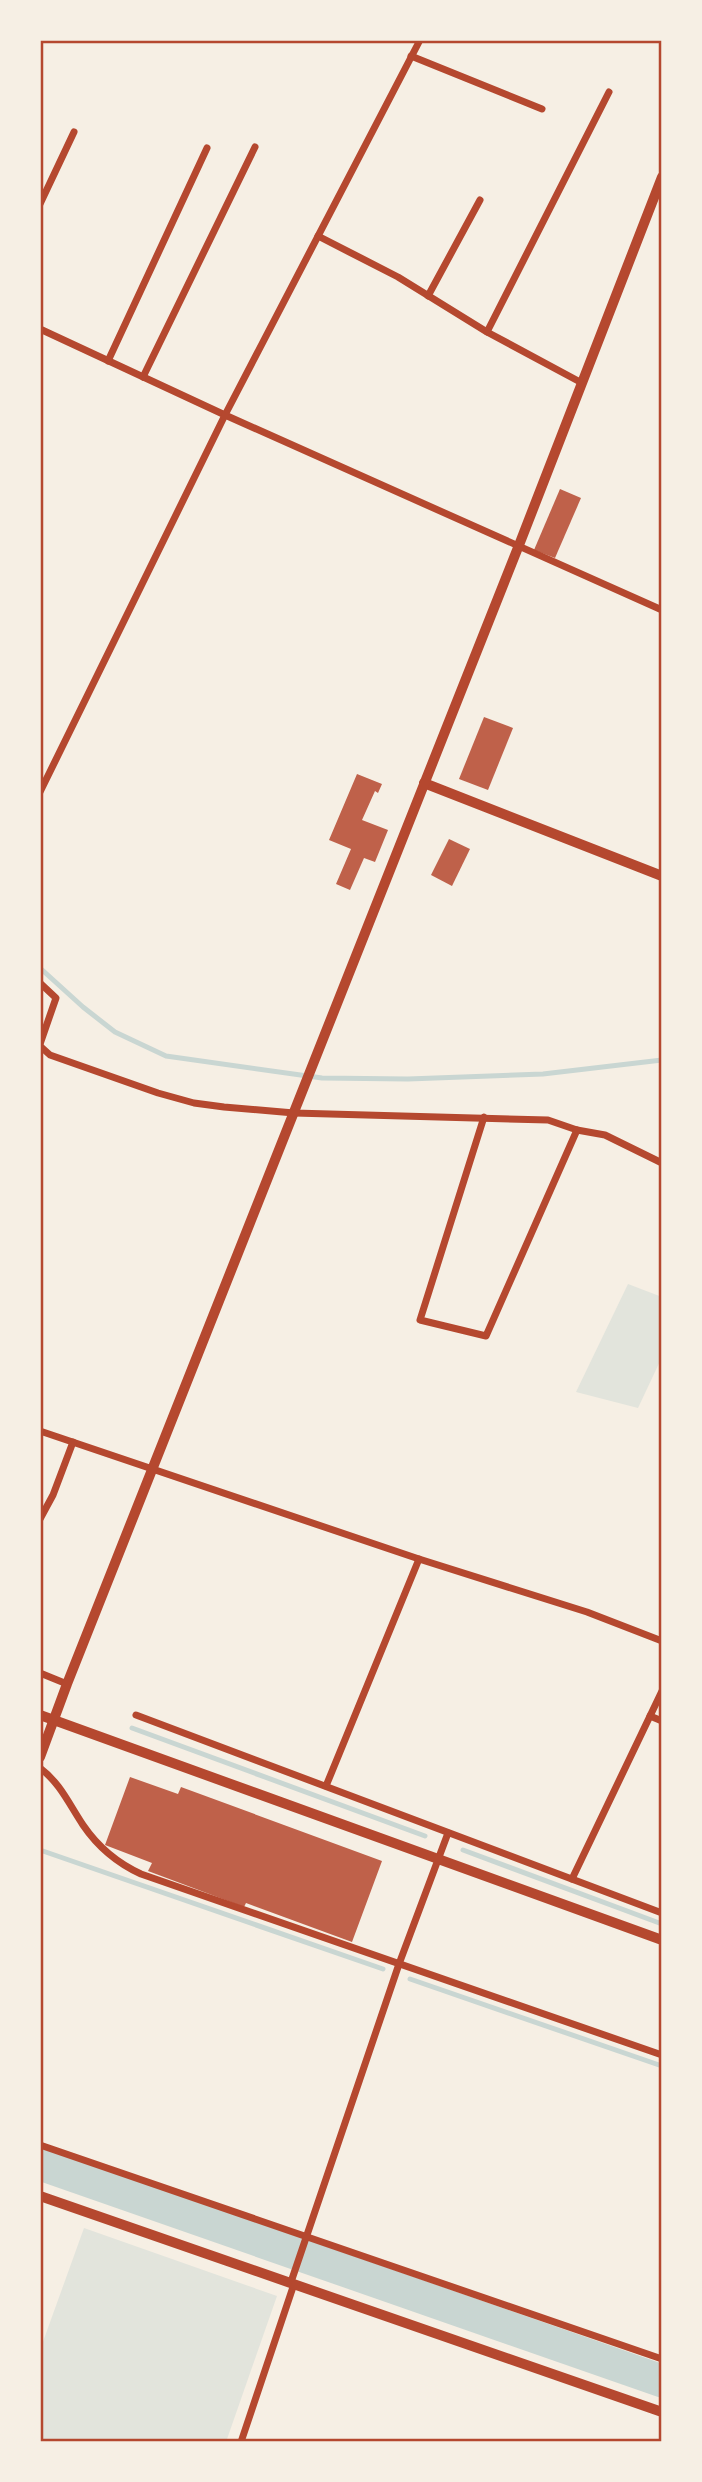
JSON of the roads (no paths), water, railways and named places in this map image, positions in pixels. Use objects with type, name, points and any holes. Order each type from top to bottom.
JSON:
[{"type":"main road","points":[[40,1757],[662,177]]},
{"type":"street","points":[[40,792],[225,415],[420,40]]},
{"type":"street","points":[[411,56],[542,109]]},
{"type":"street","points":[[486,332],[609,92]]},
{"type":"street","points":[[40,204],[74,132]]},
{"type":"street","points":[[143,377],[255,147]]},
{"type":"street","points":[[108,360],[207,148]]},
{"type":"street","points":[[428,296],[480,200]]},
{"type":"street","points":[[318,236],[398,277],[486,332],[582,383]]},
{"type":"street","points":[[40,329],[225,415],[662,610]]},
{"type":"street","points":[[424,783],[662,876]]},
{"type":"street","points":[[40,983],[56,998],[40,1044],[50,1055],[158,1093],[194,1103],[294,1112],[548,1120],[577,1130],[605,1135],[662,1163]]},
{"type":"street","points":[[484,1117],[420,1320],[486,1336],[577,1130]]},
{"type":"street","points":[[40,1431],[419,1559],[587,1612],[662,1641]]},
{"type":"street","points":[[40,1519],[53,1494],[73,1441]]},
{"type":"street","points":[[326,1786],[419,1559]]},
{"type":"street","points":[[40,1673],[67,1684]]},
{"type":"street","points":[[572,1879],[662,1691]]},
{"type":"street","points":[[40,1715],[662,1940]]},
{"type":"street","points":[[136,1716],[662,1913]]},
{"type":"street","points":[[650,1716],[662,1721]]},
{"type":"street","points":[[40,1768],[55,1779],[84,1827],[119,1864],[141,1874],[662,2055]]},
{"type":"street","points":[[241,2442],[306,2236],[399,1964],[448,1833]]},
{"type":"street","points":[[40,2145],[662,2359]]},
{"type":"street","points":[[40,2196],[662,2412]]},
{"type":"waterway","points":[[40,968],[115,1032],[166,1056],[322,1078],[408,1079],[543,1074],[662,1060]]},
{"type":"waterway","points":[[132,1728],[425,1836]]},
{"type":"waterway","points":[[40,1850],[383,1969]]},
{"type":"waterway","points":[[463,1850],[662,1924]]},
{"type":"waterway","points":[[410,1979],[662,2066]]},
{"type":"waterway","points":[[40,2164],[662,2381]]}]
